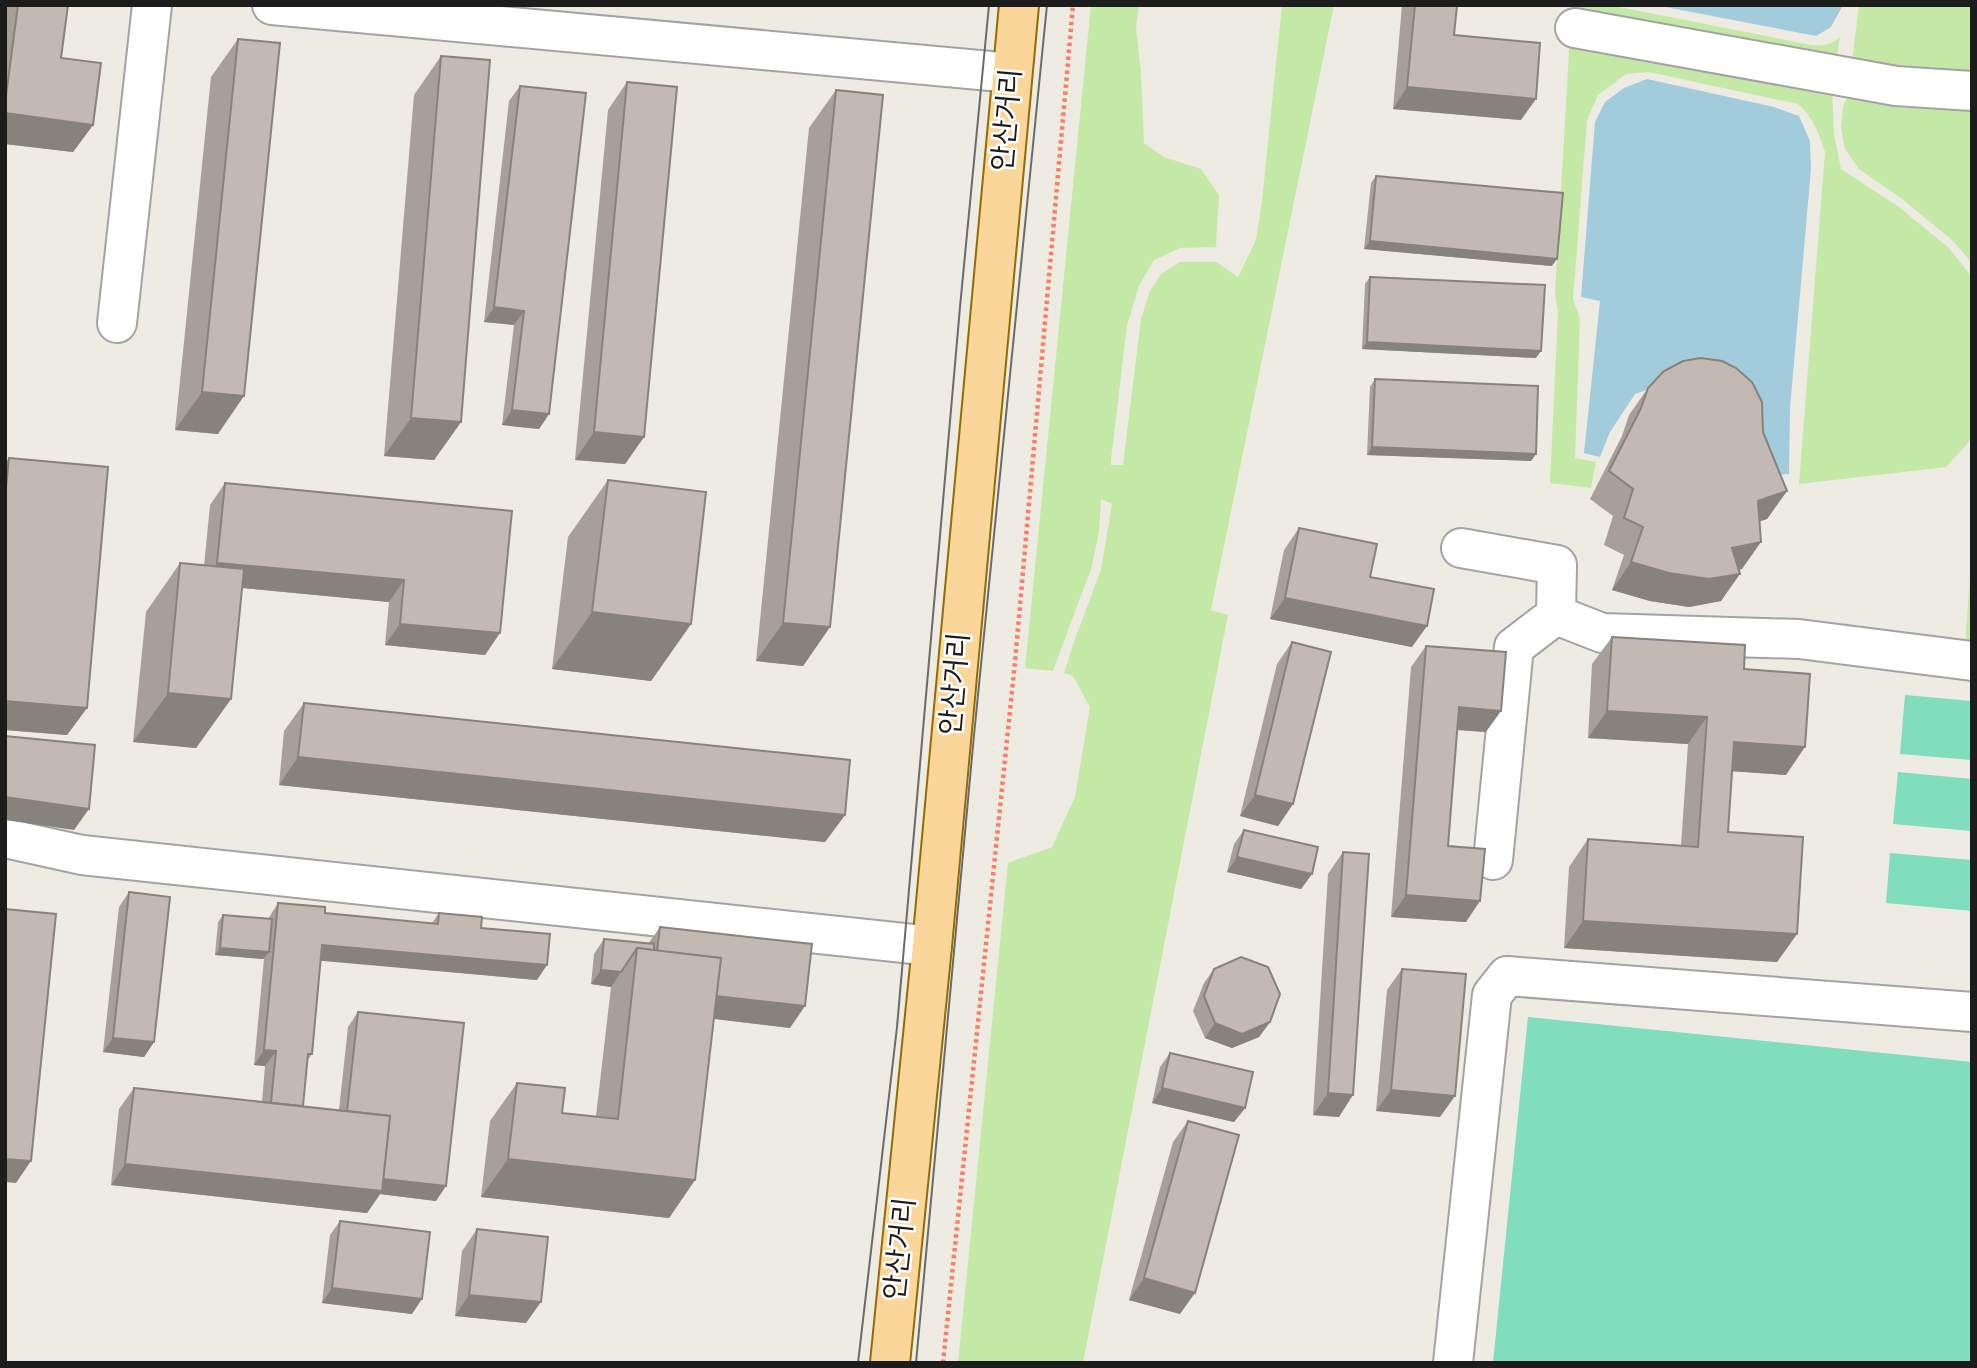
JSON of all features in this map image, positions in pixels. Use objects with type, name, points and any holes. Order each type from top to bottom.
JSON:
[{"type":"main road","name":"안산거리","points":[[890,1363],[932,946],[1019,5]]},
{"type":"street","points":[[117,323],[152,5]]},
{"type":"street","points":[[272,5],[1012,73]]},
{"type":"street","points":[[1575,28],[1896,86],[1972,91]]},
{"type":"street","points":[[1461,548],[1557,565],[1556,615]]},
{"type":"street","points":[[1556,615],[1602,633],[1799,639],[1972,661]]},
{"type":"street","points":[[1493,860],[1514,647],[1556,615]]},
{"type":"street","points":[[5,838],[82,856],[932,946]]},
{"type":"street","points":[[1453,1363],[1492,995],[1507,976],[1972,1012]]},
{"type":"path","points":[[943,1363],[1015,662],[1073,5]]},
{"type":"green space","points":[[1091,5],[1139,5],[1136,27],[1144,143],[1164,157],[1201,169],[1219,195],[1216,247],[1180,248],[1154,260],[1139,286],[1127,325],[1111,460],[1111,465],[1123,465],[1141,319],[1150,291],[1161,274],[1180,262],[1216,262],[1238,277],[1256,240],[1282,5],[1334,5],[1211,610],[1228,615],[1083,1363],[958,1363],[1008,863],[1052,847],[1075,797],[1090,707],[1073,676],[1064,673],[1101,570],[1112,504],[1101,499],[1099,532],[1092,566],[1053,671],[1025,668]]},
{"type":"green space","points":[[1571,5],[1609,5],[1811,45],[1827,44],[1840,37],[1835,65],[1570,14]]},
{"type":"green space","points":[[1859,5],[1972,5],[1972,74],[1852,63]]},
{"type":"green space","points":[[1570,34],[1832,87],[1834,134],[1841,169],[1899,207],[1949,248],[1972,277],[1972,436],[1946,467],[1799,484],[1825,152],[1820,138],[1812,120],[1798,104],[1649,72],[1626,74],[1598,95],[1587,120],[1573,299],[1580,319],[1575,458],[1596,462],[1591,488],[1550,483],[1558,312],[1555,293]]},
{"type":"green space","points":[[1852,88],[1972,102],[1972,263],[1952,240],[1901,198],[1859,169],[1845,149],[1841,129],[1843,106]]},
{"type":"green space","points":[[1972,548],[1972,649],[1966,643],[1966,633]]},
{"type":"green space","points":[[1905,695],[1972,701],[1972,760],[1900,754]]},
{"type":"green space","points":[[1898,772],[1972,779],[1972,831],[1893,824]]},
{"type":"green space","points":[[1890,853],[1972,860],[1972,911],[1886,903]]},
{"type":"green space","points":[[1528,1017],[1972,1062],[1972,1363],[1493,1363]]},
{"type":"water","points":[[1655,5],[1843,5],[1831,27],[1816,36]]},
{"type":"water","points":[[1647,79],[1774,107],[1799,116],[1810,141],[1811,169],[1790,408],[1789,474],[1758,477],[1672,381],[1635,394],[1610,432],[1600,457],[1584,453],[1600,301],[1581,297],[1595,122],[1605,102],[1624,88]]},
{"type":"building","points":[[18,5],[68,5],[61,58],[101,63],[93,125],[5,113]]},
{"type":"building","points":[[1415,5],[1457,5],[1454,35],[1540,43],[1536,99],[1407,87]]},
{"type":"building","points":[[238,39],[280,43],[244,396],[202,392]]},
{"type":"building","points":[[441,56],[490,60],[461,422],[411,418]]},
{"type":"building","points":[[627,82],[677,87],[644,437],[594,432]]},
{"type":"building","points":[[520,86],[586,93],[549,414],[512,410],[524,311],[494,307]]},
{"type":"building","points":[[836,90],[883,95],[830,627],[783,623]]},
{"type":"building","points":[[1376,176],[1563,193],[1557,259],[1370,241]]},
{"type":"building","points":[[1370,277],[1545,285],[1541,351],[1367,342]]},
{"type":"building","points":[[1701,358],[1722,361],[1736,368],[1752,382],[1762,402],[1763,432],[1787,491],[1758,501],[1761,542],[1732,548],[1740,574],[1709,579],[1669,573],[1631,562],[1643,527],[1624,518],[1633,489],[1609,471],[1641,408],[1648,388],[1664,371],[1683,361]]},
{"type":"building","points":[[1375,379],[1538,386],[1536,454],[1372,447]]},
{"type":"building","points":[[9,458],[108,467],[87,708],[5,701],[5,497]]},
{"type":"building","points":[[608,480],[706,492],[691,624],[592,612]]},
{"type":"building","points":[[225,483],[512,511],[500,633],[400,624],[404,580],[217,563]]},
{"type":"building","points":[[1299,528],[1377,544],[1370,577],[1434,589],[1427,626],[1285,598]]},
{"type":"building","points":[[180,563],[244,569],[231,699],[168,693]]},
{"type":"building","points":[[1612,637],[1745,645],[1744,669],[1810,674],[1805,747],[1734,742],[1728,832],[1803,837],[1797,934],[1583,921],[1588,839],[1698,847],[1707,717],[1607,711]]},
{"type":"building","points":[[1292,642],[1331,652],[1293,804],[1255,795]]},
{"type":"building","points":[[1426,646],[1506,652],[1501,711],[1459,707],[1448,846],[1485,849],[1480,901],[1406,895]]},
{"type":"building","points":[[304,703],[850,760],[845,815],[298,757]]},
{"type":"building","points":[[5,736],[95,745],[89,809],[5,797]]},
{"type":"building","points":[[1244,830],[1318,847],[1312,874],[1237,857]]},
{"type":"building","points":[[1343,852],[1369,854],[1353,1095],[1328,1093]]},
{"type":"building","points":[[129,892],[170,897],[154,1042],[113,1038]]},
{"type":"building","points":[[278,903],[325,907],[325,913],[438,924],[439,913],[482,917],[481,928],[550,934],[547,965],[322,945],[312,1054],[308,1054],[303,1106],[271,1103],[276,1051],[264,1050]]},
{"type":"building","points":[[5,909],[56,914],[31,1161],[5,1159]]},
{"type":"building","points":[[223,915],[272,919],[269,952],[220,948]]},
{"type":"building","points":[[660,927],[812,944],[805,1006],[716,996],[721,958],[657,951]]},
{"type":"building","points":[[604,939],[654,944],[654,950],[637,948],[621,972],[601,970]]},
{"type":"building","points":[[637,948],[721,958],[695,1180],[508,1159],[517,1083],[565,1088],[562,1113],[618,1119]]},
{"type":"building","points":[[1241,957],[1268,967],[1280,994],[1270,1022],[1242,1034],[1215,1023],[1204,996],[1214,969]]},
{"type":"building","points":[[1402,969],[1466,974],[1455,1096],[1391,1090]]},
{"type":"building","points":[[358,1012],[464,1023],[446,1186],[383,1179],[390,1116],[347,1111]]},
{"type":"building","points":[[1170,1053],[1253,1072],[1245,1108],[1162,1088]]},
{"type":"building","points":[[134,1088],[390,1116],[382,1191],[125,1164]]},
{"type":"building","points":[[1188,1121],[1239,1135],[1195,1293],[1144,1278]]},
{"type":"building","points":[[340,1221],[430,1232],[422,1299],[332,1288]]},
{"type":"building","points":[[477,1229],[548,1237],[541,1302],[469,1295]]},
{"type":"tram line","points":[[858,1363],[897,1027],[989,5]]},
{"type":"tram line","points":[[916,1363],[974,735],[1047,5]]}]
